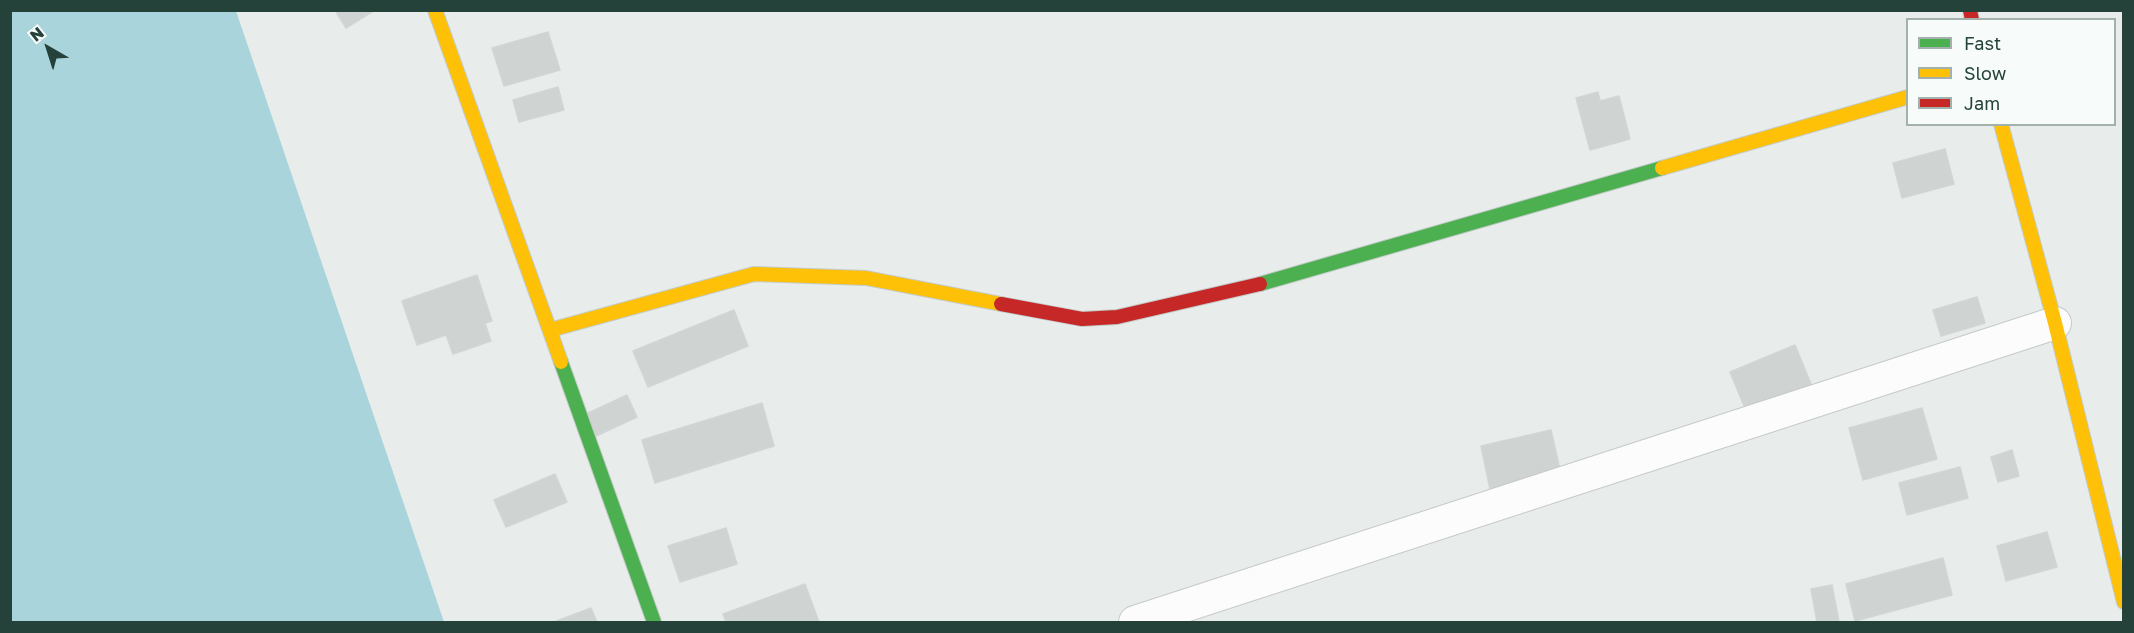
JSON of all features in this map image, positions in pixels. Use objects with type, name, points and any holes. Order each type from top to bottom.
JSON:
[{"type":"street","points":[[435,10],[654,622]]},
{"type":"street","points":[[550,330],[754,274],[866,278],[1082,319],[1117,317],[1237,291],[1906,98]]},
{"type":"street","points":[[2002,126],[2055,323],[2124,602]]},
{"type":"street","points":[[1135,622],[2055,323]]},
{"type":"water","points":[[10,11],[236,11],[444,622],[11,622]]},
{"type":"building","points":[[335,10],[375,10],[346,28]]},
{"type":"building","points":[[548,32],[560,70],[504,86],[492,48]]},
{"type":"building","points":[[558,87],[564,110],[519,122],[513,100]]},
{"type":"building","points":[[1598,92],[1600,101],[1619,96],[1630,139],[1590,150],[1576,98]]},
{"type":"building","points":[[1945,149],[1954,184],[1902,198],[1893,163]]},
{"type":"building","points":[[477,275],[492,321],[485,323],[491,341],[453,354],[446,335],[417,345],[402,301]]},
{"type":"building","points":[[1977,297],[1985,323],[1941,336],[1933,310]]},
{"type":"building","points":[[734,310],[748,346],[648,387],[633,351]]},
{"type":"building","points":[[1795,345],[1814,391],[1749,418],[1730,372]]},
{"type":"building","points":[[627,395],[637,417],[594,437],[584,415]]},
{"type":"building","points":[[762,403],[774,446],[655,483],[642,440]]},
{"type":"building","points":[[1922,408],[1937,459],[1863,480],[1849,428]]},
{"type":"building","points":[[1551,430],[1562,479],[1491,494],[1481,446]]},
{"type":"building","points":[[2012,450],[2019,476],[1998,482],[1991,457]]},
{"type":"building","points":[[1960,467],[1968,498],[1907,515],[1899,483]]},
{"type":"building","points":[[555,474],[567,502],[506,527],[494,500]]},
{"type":"building","points":[[726,528],[737,564],[680,582],[668,546]]},
{"type":"building","points":[[2047,532],[2057,567],[2006,581],[1997,546]]},
{"type":"building","points":[[1943,558],[1952,595],[1855,621],[1846,584]]},
{"type":"building","points":[[805,584],[819,622],[726,622],[723,614]]},
{"type":"building","points":[[1832,585],[1839,622],[1817,622],[1811,589]]},
{"type":"building","points":[[591,608],[597,622],[554,622]]},
{"type":"traffic: fast","points":[[1260,284],[1662,168]]},
{"type":"traffic: fast","points":[[561,362],[654,622]]},
{"type":"traffic: slow","points":[[435,10],[561,362]]},
{"type":"traffic: slow","points":[[1662,168],[1906,98]]},
{"type":"traffic: slow","points":[[2002,126],[2055,323],[2124,602]]},
{"type":"traffic: slow","points":[[550,330],[754,274],[866,278],[1001,304]]},
{"type":"traffic: jam","points":[[1970,10],[1972,18]]},
{"type":"traffic: jam","points":[[1001,304],[1082,319],[1117,317],[1260,284]]}]
